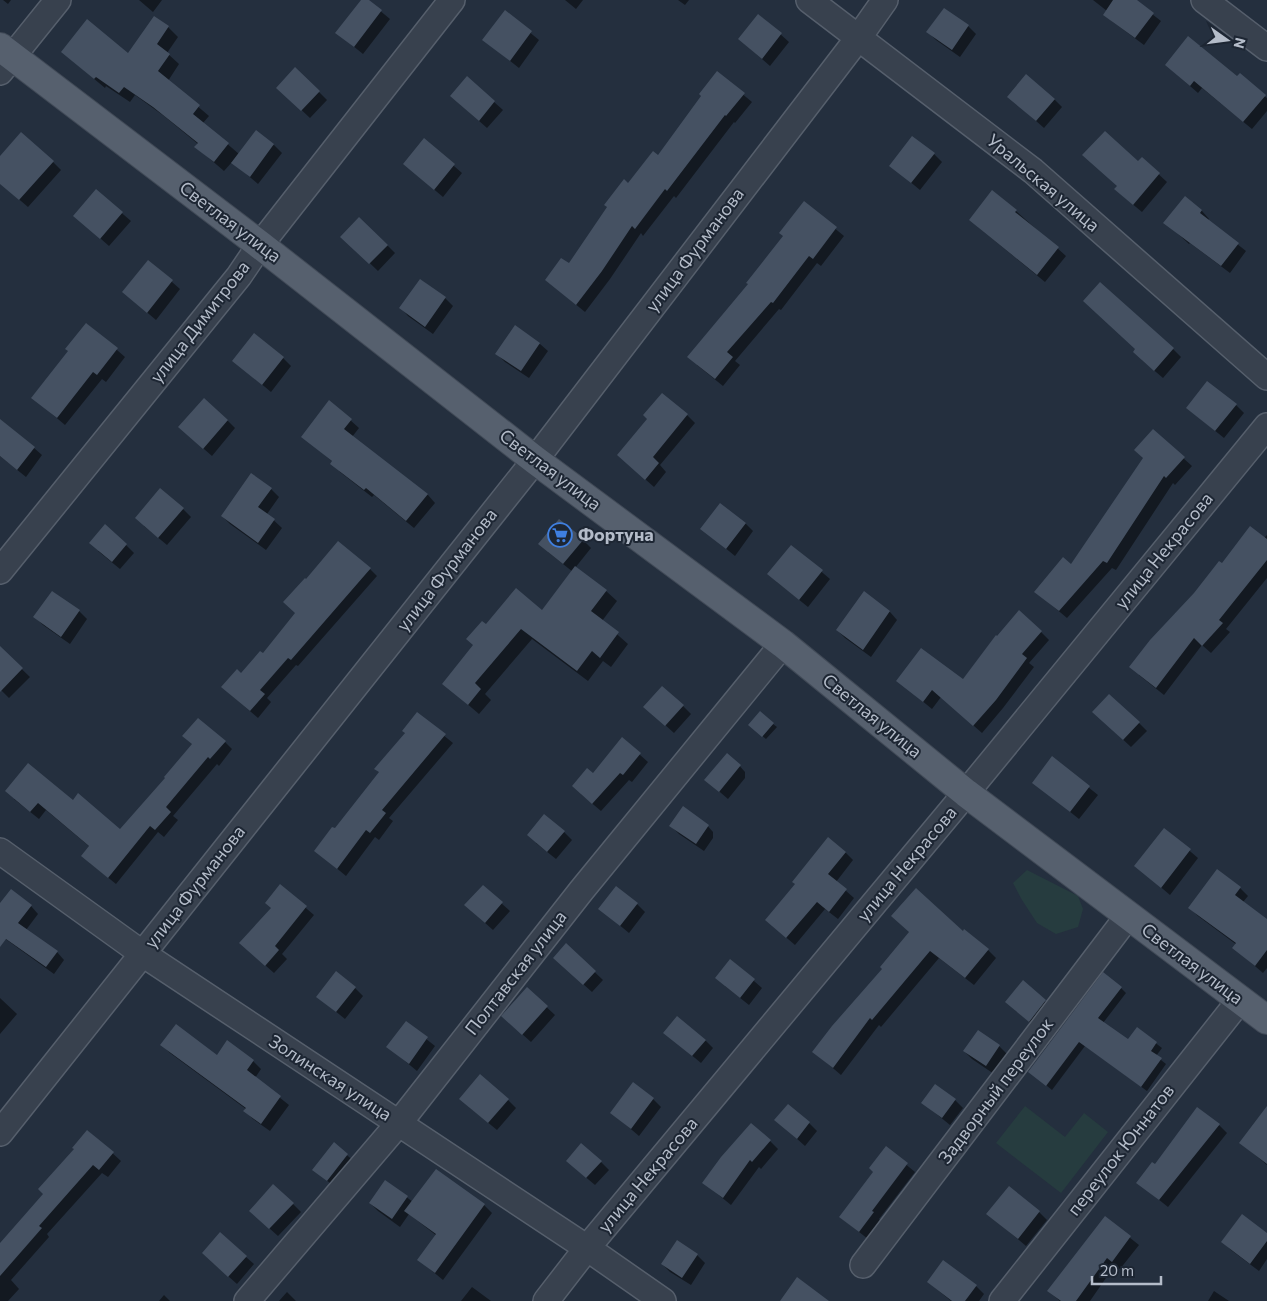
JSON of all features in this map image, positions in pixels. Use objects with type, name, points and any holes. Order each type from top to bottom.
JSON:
[{"type":"main road","name":"Светлая улица","points":[[4,59],[260,244],[534,460],[783,644],[966,793],[1267,1020]]},
{"type":"street","points":[[4,59],[58,0]]},
{"type":"street","name":"улица Димитрова","points":[[0,571],[239,276],[260,244],[452,0]]},
{"type":"street","name":"Уральская улица","points":[[809,0],[1033,171],[1267,377]]},
{"type":"street","name":"улица Фурманова","points":[[0,1133],[534,460],[859,37],[885,0]]},
{"type":"street","points":[[1204,0],[1267,48]]},
{"type":"street","name":"улица Некрасова","points":[[546,1301],[587,1248],[966,793],[1267,426]]},
{"type":"street","name":"Полтавская улица","points":[[247,1301],[399,1123],[581,891],[783,644]]},
{"type":"street","name":"Золинская улица","points":[[0,851],[143,954],[587,1248],[663,1301]]},
{"type":"street","name":"Задворный переулок","points":[[863,1265],[1128,916]]},
{"type":"street","name":"переулок Юннатов","points":[[1002,1301],[1240,1000]]},
{"type":"green space","points":[[1027,870],[1078,896],[1083,909],[1078,927],[1056,934],[1037,923],[1013,883]]},
{"type":"green space","points":[[1025,1106],[1065,1137],[1084,1113],[1108,1132],[1061,1193],[996,1143]]},
{"type":"building","points":[[361,0],[369,0],[382,10],[354,47],[335,33]]},
{"type":"building","points":[[1113,0],[1137,0],[1154,13],[1135,38],[1103,15]]},
{"type":"building","points":[[944,8],[969,25],[952,50],[926,32]]},
{"type":"building","points":[[505,10],[532,31],[510,61],[482,40]]},
{"type":"building","points":[[758,14],[782,33],[762,59],[738,39]]},
{"type":"building","points":[[154,16],[169,26],[157,44],[170,54],[158,71],[200,105],[193,114],[229,143],[214,162],[194,147],[198,143],[153,107],[124,87],[119,93],[96,77],[94,79],[61,52],[87,19],[128,53]]},
{"type":"building","points":[[1188,36],[1237,76],[1240,73],[1266,95],[1243,122],[1194,81],[1190,86],[1165,65]]},
{"type":"building","points":[[295,67],[320,91],[301,111],[276,88]]},
{"type":"building","points":[[717,71],[745,93],[725,115],[667,191],[665,189],[635,229],[632,226],[602,271],[576,305],[545,280],[561,258],[569,263],[607,207],[604,205],[624,179],[628,183],[653,151],[658,155],[701,96],[699,94]]},
{"type":"building","points":[[1026,74],[1055,99],[1036,121],[1007,97]]},
{"type":"building","points":[[467,76],[495,101],[479,121],[450,96]]},
{"type":"building","points":[[256,130],[274,144],[250,177],[231,163]]},
{"type":"building","points":[[1105,131],[1138,161],[1142,157],[1160,173],[1133,205],[1114,189],[1117,186],[1082,155]]},
{"type":"building","points":[[21,132],[54,161],[19,200],[0,184],[0,156]]},
{"type":"building","points":[[912,136],[935,153],[911,183],[889,166]]},
{"type":"building","points":[[424,138],[455,164],[434,190],[403,164]]},
{"type":"building","points":[[96,189],[123,212],[100,239],[73,216]]},
{"type":"building","points":[[992,190],[1017,210],[1015,212],[1059,247],[1037,275],[969,220]]},
{"type":"building","points":[[1185,196],[1202,210],[1200,213],[1239,243],[1221,266],[1163,223]]},
{"type":"building","points":[[804,201],[837,227],[813,259],[809,256],[773,303],[771,302],[727,352],[733,357],[715,379],[687,357],[748,284],[746,283],[783,236],[779,233]]},
{"type":"building","points":[[359,217],[388,245],[369,264],[340,237]]},
{"type":"building","points":[[148,260],[173,280],[147,313],[122,292]]},
{"type":"building","points":[[420,279],[446,297],[425,327],[399,308]]},
{"type":"building","points":[[1100,282],[1174,348],[1154,371],[1133,352],[1135,349],[1083,301]]},
{"type":"building","points":[[86,323],[118,348],[97,375],[93,372],[57,418],[31,398],[68,351],[65,349]]},
{"type":"building","points":[[515,325],[540,343],[521,371],[495,354]]},
{"type":"building","points":[[254,333],[284,357],[262,385],[232,361]]},
{"type":"building","points":[[1207,381],[1237,404],[1215,431],[1186,408]]},
{"type":"building","points":[[662,393],[688,414],[653,457],[659,463],[645,480],[617,455],[647,419],[643,415]]},
{"type":"building","points":[[204,398],[228,420],[203,449],[178,427]]},
{"type":"building","points":[[329,400],[352,419],[344,429],[428,494],[406,521],[366,488],[364,490],[330,464],[332,461],[301,437]]},
{"type":"building","points":[[0,419],[35,447],[17,470],[0,456]]},
{"type":"building","points":[[1153,429],[1185,457],[1166,478],[1164,476],[1107,563],[1103,561],[1059,611],[1034,592],[1063,557],[1071,564],[1143,458],[1134,450]]},
{"type":"building","points":[[251,473],[272,488],[258,507],[275,519],[258,543],[221,516]]},
{"type":"building","points":[[160,488],[184,508],[158,538],[135,518]]},
{"type":"building","points":[[720,503],[746,523],[726,549],[700,529]]},
{"type":"building","points":[[559,519],[584,539],[563,564],[538,544]]},
{"type":"building","points":[[105,524],[127,544],[112,562],[89,543]]},
{"type":"building","points":[[1250,526],[1267,539],[1267,560],[1219,620],[1223,623],[1202,646],[1194,638],[1156,688],[1129,667],[1150,640],[1194,593],[1219,561],[1222,563]]},
{"type":"building","points":[[338,541],[371,568],[291,660],[288,658],[260,690],[265,694],[250,711],[221,687],[237,669],[241,673],[260,651],[263,653],[295,613],[283,602],[306,579]]},
{"type":"building","points":[[791,545],[823,570],[799,600],[767,574]]},
{"type":"building","points":[[575,566],[607,590],[591,611],[619,632],[600,658],[592,651],[577,671],[521,629],[475,683],[481,689],[468,705],[442,684],[473,645],[466,639],[482,621],[486,624],[516,588],[542,610]]},
{"type":"building","points":[[52,591],[80,610],[61,637],[33,617]]},
{"type":"building","points":[[864,591],[890,611],[863,650],[836,630]]},
{"type":"building","points":[[1019,610],[1042,631],[1022,654],[1027,658],[996,700],[973,726],[932,690],[923,702],[896,681],[921,648],[963,679],[996,635]]},
{"type":"building","points":[[0,646],[23,668],[0,692]]},
{"type":"building","points":[[662,686],[684,705],[665,726],[643,707]]},
{"type":"building","points":[[1109,694],[1140,722],[1123,740],[1092,712]]},
{"type":"building","points":[[760,711],[774,723],[762,737],[748,725]]},
{"type":"building","points":[[417,712],[446,734],[382,810],[386,813],[370,833],[366,830],[337,869],[314,851],[332,827],[335,828],[379,772],[374,769],[405,733],[402,731]]},
{"type":"building","points":[[198,718],[226,741],[210,759],[208,757],[166,807],[171,812],[155,830],[150,826],[108,878],[81,856],[89,846],[38,803],[30,812],[5,791],[28,763],[73,800],[78,793],[120,829],[192,744],[182,736]]},
{"type":"building","points":[[622,737],[641,753],[623,775],[620,773],[592,804],[572,786],[587,768],[593,773]]},
{"type":"building","points":[[727,753],[741,765],[719,792],[704,780]]},
{"type":"building","points":[[1052,756],[1090,786],[1070,812],[1032,783]]},
{"type":"building","points":[[683,806],[709,825],[696,844],[669,826]]},
{"type":"building","points":[[544,814],[565,831],[547,852],[527,835]]},
{"type":"building","points":[[1164,828],[1191,849],[1161,888],[1134,866]]},
{"type":"building","points":[[828,837],[846,852],[828,874],[847,889],[829,912],[817,902],[786,938],[765,920],[795,884],[792,882]]},
{"type":"building","points":[[1217,869],[1241,887],[1235,895],[1267,919],[1267,950],[1255,966],[1232,948],[1236,943],[1188,908]]},
{"type":"building","points":[[280,884],[307,906],[275,946],[279,950],[265,966],[239,943],[271,908],[265,903]]},
{"type":"building","points":[[483,885],[503,902],[485,923],[464,905]]},
{"type":"building","points":[[616,886],[638,903],[620,926],[598,909]]},
{"type":"building","points":[[916,888],[963,931],[964,929],[989,949],[965,978],[930,951],[872,1020],[870,1018],[833,1068],[812,1052],[882,969],[880,967],[909,932],[891,916]]},
{"type":"building","points":[[11,889],[32,905],[18,923],[58,951],[46,967],[6,939],[0,947],[0,903]]},
{"type":"building","points":[[566,943],[596,971],[583,985],[553,958]]},
{"type":"building","points":[[730,959],[755,979],[740,998],[715,978]]},
{"type":"building","points":[[336,971],[356,987],[336,1012],[316,997]]},
{"type":"building","points":[[1103,972],[1122,987],[1098,1018],[1128,1039],[1137,1027],[1157,1042],[1151,1051],[1162,1058],[1141,1087],[1079,1042],[1046,1086],[1028,1072]]},
{"type":"building","points":[[1023,980],[1046,1000],[1029,1022],[1005,1002]]},
{"type":"building","points":[[527,987],[548,1006],[522,1035],[501,1016]]},
{"type":"building","points":[[677,1016],[706,1040],[692,1056],[663,1033]]},
{"type":"building","points":[[406,1021],[428,1037],[409,1064],[386,1047]]},
{"type":"building","points":[[176,1024],[217,1055],[227,1040],[254,1060],[247,1070],[281,1096],[261,1124],[243,1111],[246,1108],[160,1045]]},
{"type":"building","points":[[978,1030],[1000,1045],[986,1066],[963,1051]]},
{"type":"building","points":[[480,1074],[509,1099],[488,1123],[459,1099]]},
{"type":"building","points":[[633,1082],[654,1098],[631,1129],[610,1113]]},
{"type":"building","points":[[935,1084],[956,1099],[942,1118],[921,1103]]},
{"type":"building","points":[[788,1104],[810,1122],[797,1139],[774,1120]]},
{"type":"building","points":[[1267,1106],[1267,1164],[1239,1143]]},
{"type":"building","points":[[1197,1107],[1220,1124],[1159,1200],[1136,1183],[1152,1162],[1155,1164]]},
{"type":"building","points":[[751,1123],[771,1140],[752,1162],[750,1160],[723,1198],[702,1183],[721,1157]]},
{"type":"building","points":[[87,1130],[114,1152],[99,1170],[93,1165],[39,1226],[42,1228],[0,1276],[0,1243],[43,1194],[38,1189],[74,1149],[72,1148]]},
{"type":"building","points":[[334,1142],[348,1154],[327,1181],[312,1170]]},
{"type":"building","points":[[581,1143],[602,1161],[586,1178],[566,1161]]},
{"type":"building","points":[[886,1146],[908,1163],[872,1211],[874,1212],[859,1232],[839,1217],[873,1172],[869,1168]]},
{"type":"building","points":[[436,1169],[485,1204],[435,1273],[417,1260],[436,1234],[404,1211]]},
{"type":"building","points":[[385,1180],[408,1196],[392,1219],[369,1203]]},
{"type":"building","points":[[273,1184],[294,1203],[269,1229],[249,1211]]},
{"type":"building","points":[[1009,1186],[1040,1211],[1018,1239],[986,1214]]},
{"type":"building","points":[[1242,1214],[1267,1233],[1267,1241],[1250,1264],[1221,1242]]},
{"type":"building","points":[[1105,1216],[1131,1236],[1112,1262],[1107,1258],[1076,1301],[1061,1301],[1047,1291]]},
{"type":"building","points":[[220,1232],[247,1256],[228,1277],[202,1253]]},
{"type":"building","points":[[677,1240],[698,1254],[682,1278],[661,1264]]},
{"type":"building","points":[[943,1260],[977,1285],[965,1301],[952,1301],[927,1282]]},
{"type":"building","points":[[797,1277],[829,1301],[780,1301]]},
{"type":"place","name":"Фортуна","points":[[560,535]]}]
